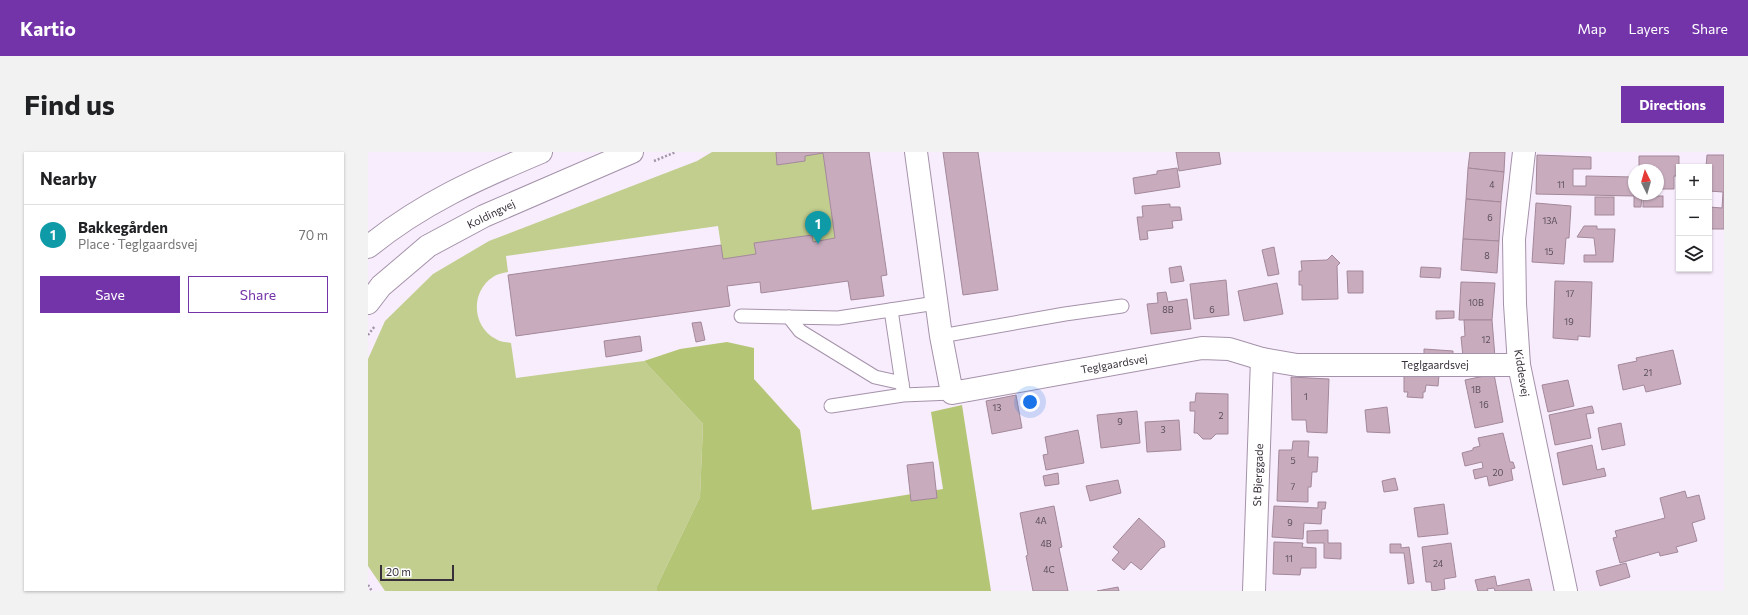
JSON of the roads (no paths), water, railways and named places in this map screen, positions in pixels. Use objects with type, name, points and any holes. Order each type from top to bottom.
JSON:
[{"type":"street","points":[[368,247],[390,229],[412,214],[455,190],[541,152]]},
{"type":"street","name":"Koldingvej","points":[[368,303],[381,286],[428,246],[484,216],[632,152]]},
{"type":"street","points":[[916,152],[936,303],[952,393]]},
{"type":"street","name":"Kiddesvej","points":[[1524,152],[1514,239],[1514,304],[1519,365],[1566,591]]},
{"type":"street","name":"Teglgaardsvej","points":[[952,393],[1202,348],[1229,349],[1262,359],[1297,365],[1519,365]]},
{"type":"street","name":"St Bjerggade","points":[[1254,591],[1262,359]]},
{"type":"lane","points":[[741,316],[838,318],[936,303]]},
{"type":"lane","points":[[941,336],[1065,314],[1122,306]]},
{"type":"lane","points":[[891,310],[903,389]]},
{"type":"lane","points":[[789,317],[800,331],[875,377],[903,389]]},
{"type":"lane","points":[[831,406],[903,389],[952,393]]},
{"type":"place","name":"Bakkegården","points":[[818,244]]}]
